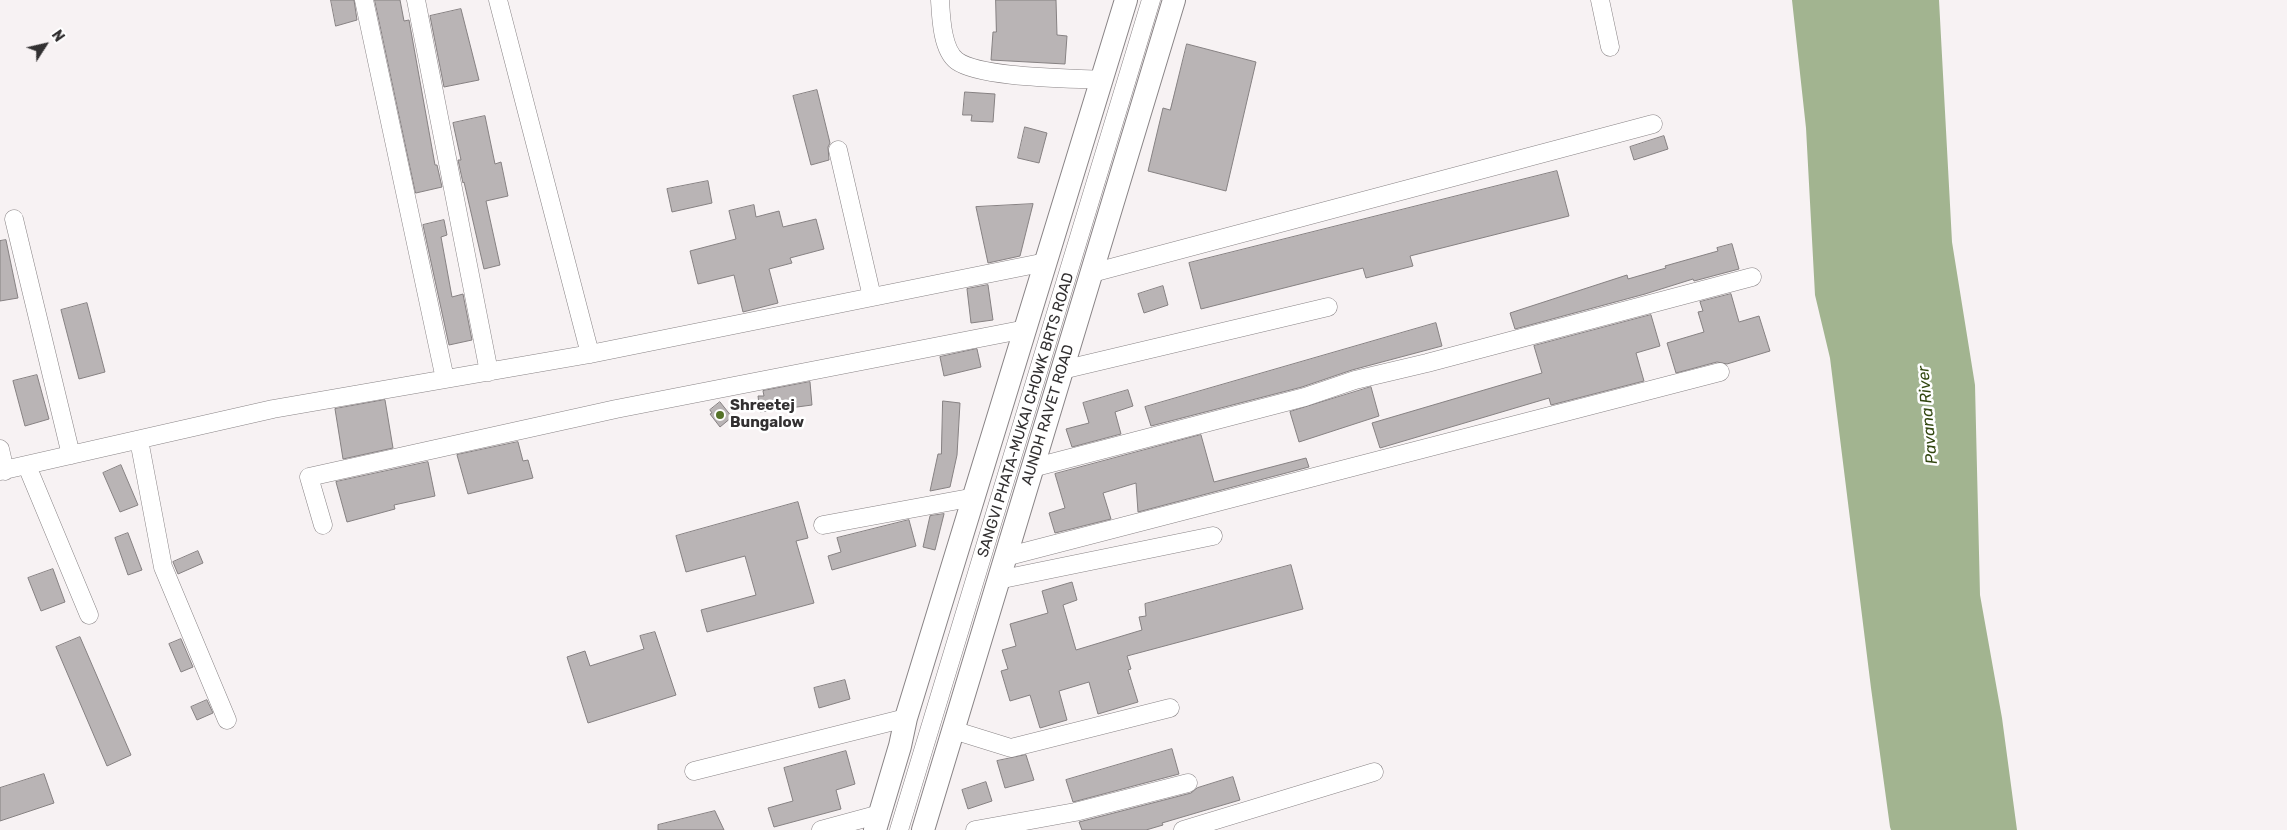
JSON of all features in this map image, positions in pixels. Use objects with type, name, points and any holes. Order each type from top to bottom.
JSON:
[{"type":"main road","points":[[878,822],[906,718],[1126,0]]},
{"type":"main road","name":"AUNDH RAVET ROAD","points":[[923,830],[1174,0]]},
{"type":"street","points":[[364,0],[445,379]]},
{"type":"street","points":[[416,0],[489,372]]},
{"type":"street","points":[[498,0],[590,354]]},
{"type":"street","points":[[940,0],[943,36],[956,61],[981,72],[1102,80]]},
{"type":"street","name":"SANGVI PHATA-MUKAI CHOWK BRTS ROAD","points":[[899,830],[1151,0]]},
{"type":"street","points":[[1600,0],[1610,47]]},
{"type":"street","points":[[1092,273],[1653,124]]},
{"type":"street","points":[[838,150],[872,297]]},
{"type":"street","points":[[14,219],[71,455]]},
{"type":"street","points":[[0,449],[2,471],[273,409],[590,354],[1046,262]]},
{"type":"street","points":[[1032,468],[1305,397],[1355,380],[1752,278]]},
{"type":"street","points":[[1062,370],[1328,307]]},
{"type":"street","points":[[323,525],[309,476],[616,409],[1026,329]]},
{"type":"street","points":[[1005,557],[1720,372]]},
{"type":"street","points":[[138,440],[163,567],[227,720]]},
{"type":"street","points":[[27,466],[89,615]]},
{"type":"street","points":[[823,525],[975,497]]},
{"type":"street","points":[[998,580],[1214,536]]},
{"type":"street","points":[[953,730],[1011,748],[1170,708]]},
{"type":"street","points":[[694,772],[906,718]]},
{"type":"street","points":[[1183,830],[1374,772]]},
{"type":"street","points":[[975,830],[1075,812],[1188,783]]},
{"type":"street","points":[[821,830],[878,822]]},
{"type":"water","name":"Pavana River","points":[[1792,0],[1939,0],[1952,242],[1975,385],[1980,595],[2002,718],[2017,830],[1891,830],[1890,827],[1830,358],[1815,295],[1806,128]]},
{"type":"building","points":[[331,0],[354,0],[357,20],[336,26]]},
{"type":"building","points":[[375,0],[400,0],[404,21],[409,20],[435,165],[437,165],[442,187],[416,193]]},
{"type":"building","points":[[996,0],[1056,0],[1057,35],[1067,36],[1065,64],[991,60],[993,32],[996,32]]},
{"type":"building","points":[[461,9],[479,80],[444,87],[430,16]]},
{"type":"building","points":[[1187,44],[1256,62],[1226,191],[1148,171],[1163,108],[1170,110]]},
{"type":"building","points":[[817,90],[830,143],[828,147],[829,160],[811,165],[793,96]]},
{"type":"building","points":[[965,92],[995,94],[993,122],[971,121],[972,115],[963,115]]},
{"type":"building","points":[[485,116],[495,164],[501,162],[508,196],[486,201],[500,265],[484,269],[458,160],[461,160],[453,123]]},
{"type":"building","points":[[1025,127],[1047,133],[1039,163],[1018,158]]},
{"type":"building","points":[[1664,136],[1668,149],[1634,160],[1630,147]]},
{"type":"building","points":[[1557,171],[1569,216],[1410,256],[1413,266],[1366,278],[1363,268],[1201,309],[1189,263]]},
{"type":"building","points":[[708,181],[712,203],[672,212],[667,189]]},
{"type":"building","points":[[1033,204],[1020,256],[988,263],[976,207]]},
{"type":"building","points":[[754,205],[756,217],[779,211],[783,227],[816,219],[824,249],[790,258],[792,263],[769,269],[778,303],[743,312],[734,275],[698,284],[690,251],[736,239],[729,211]]},
{"type":"building","points":[[444,220],[447,235],[441,237],[452,297],[463,294],[472,340],[449,345],[423,225]]},
{"type":"building","points":[[6,240],[18,298],[0,301],[0,241]]},
{"type":"building","points":[[1732,244],[1739,269],[1694,281],[1693,279],[1515,329],[1510,313],[1627,275],[1628,279],[1666,268],[1665,266],[1718,251],[1717,248]]},
{"type":"building","points":[[988,285],[993,320],[971,323],[967,289]]},
{"type":"building","points":[[1163,286],[1168,305],[1144,313],[1138,294]]},
{"type":"building","points":[[1731,294],[1739,322],[1759,316],[1770,351],[1727,364],[1717,362],[1676,373],[1667,343],[1704,332],[1698,312],[1703,311],[1700,302]]},
{"type":"building","points":[[87,303],[105,372],[79,379],[61,310]]},
{"type":"building","points":[[1651,315],[1660,346],[1636,353],[1644,381],[1551,405],[1549,398],[1380,448],[1372,423],[1542,373],[1534,346]]},
{"type":"building","points":[[1436,323],[1442,346],[1352,370],[1302,387],[1151,426],[1145,407]]},
{"type":"building","points":[[977,349],[981,367],[944,376],[940,357]]},
{"type":"building","points":[[37,375],[49,419],[25,426],[13,381]]},
{"type":"building","points":[[810,382],[812,405],[760,412],[758,396],[764,396],[763,391]]},
{"type":"building","points":[[1371,387],[1379,416],[1299,442],[1290,412]]},
{"type":"building","points":[[1128,390],[1133,406],[1115,412],[1121,434],[1072,447],[1066,429],[1089,423],[1083,403]]},
{"type":"building","points":[[385,400],[393,448],[343,459],[335,409]]},
{"type":"building","points":[[943,401],[960,403],[957,455],[950,487],[930,491],[938,454],[941,454]]},
{"type":"building","name":"Shreetej Bungalow","points":[[720,402],[732,417],[720,427],[710,414],[712,413],[710,410]]},
{"type":"building","points":[[1201,435],[1214,482],[1306,458],[1309,467],[1138,512],[1136,483],[1103,493],[1111,519],[1055,533],[1049,513],[1065,508],[1055,474]]},
{"type":"building","points":[[518,442],[523,461],[528,460],[533,478],[468,494],[457,455]]},
{"type":"building","points":[[428,462],[435,496],[394,505],[395,509],[347,522],[336,482]]},
{"type":"building","points":[[121,465],[138,505],[120,512],[103,473]]},
{"type":"building","points":[[798,502],[808,538],[796,541],[814,603],[707,632],[701,610],[756,595],[745,556],[686,572],[676,536]]},
{"type":"building","points":[[944,514],[935,550],[923,547],[930,516]]},
{"type":"building","points":[[909,520],[916,546],[832,570],[828,556],[841,552],[837,538]]},
{"type":"building","points":[[128,533],[142,570],[128,575],[115,538]]},
{"type":"building","points":[[198,551],[203,563],[178,574],[173,562]]},
{"type":"building","points":[[1291,565],[1303,609],[1127,656],[1131,669],[1128,670],[1138,702],[1098,714],[1089,682],[1059,691],[1067,720],[1040,728],[1030,695],[1010,701],[1001,671],[1008,669],[1002,650],[1016,646],[1010,624],[1048,613],[1042,591],[1072,582],[1077,600],[1063,605],[1076,650],[1142,630],[1139,617],[1146,616],[1145,604]]},
{"type":"building","points":[[53,569],[65,602],[41,611],[28,578]]},
{"type":"building","points":[[655,632],[676,695],[588,723],[567,657],[585,651],[590,666],[644,649],[640,636]]},
{"type":"building","points":[[80,637],[131,755],[107,766],[56,647]]},
{"type":"building","points":[[181,639],[193,667],[181,672],[169,644]]},
{"type":"building","points":[[845,680],[850,699],[819,708],[814,688]]},
{"type":"building","points":[[207,700],[213,713],[197,720],[191,707]]},
{"type":"building","points":[[1172,749],[1179,774],[1073,802],[1066,780]]},
{"type":"building","points":[[846,751],[855,784],[836,790],[841,809],[774,827],[768,808],[793,801],[784,768]]},
{"type":"building","points":[[1026,755],[1034,780],[1005,788],[997,761]]},
{"type":"building","points":[[44,774],[54,803],[0,821],[0,788]]},
{"type":"building","points":[[1233,777],[1240,800],[1162,823],[1163,825],[1146,830],[1082,830],[1079,822],[1191,793],[1197,788]]},
{"type":"building","points":[[986,782],[992,801],[968,809],[962,790]]},
{"type":"building","points":[[715,811],[724,830],[658,830],[658,825]]},
{"type":"place","name":"Shreetej Bungalow","points":[[720,415]]}]
